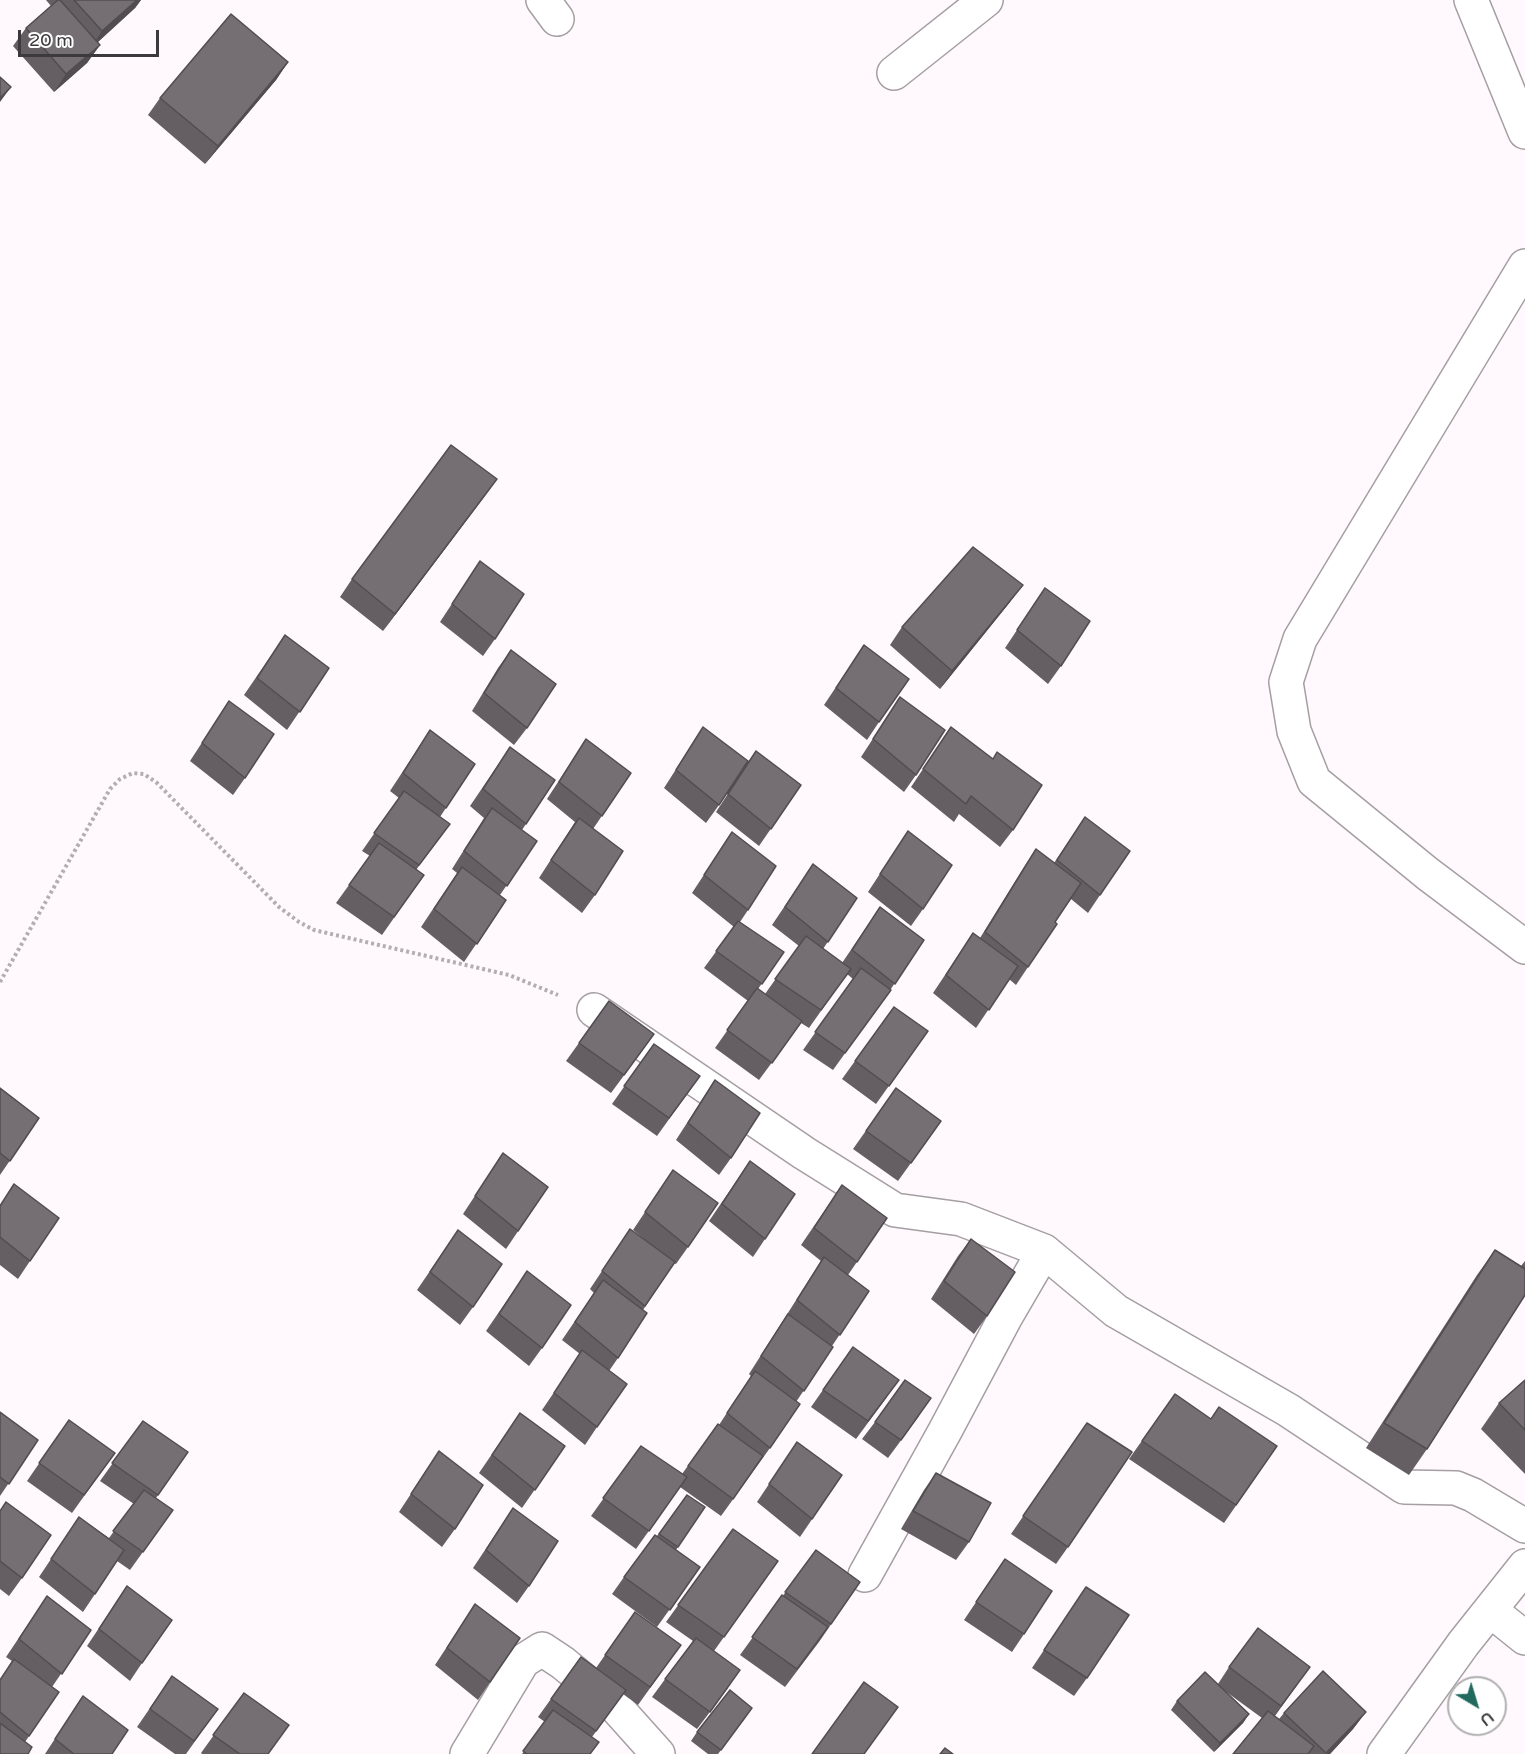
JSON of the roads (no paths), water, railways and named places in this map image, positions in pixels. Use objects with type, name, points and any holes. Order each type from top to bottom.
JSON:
[{"type":"street","points":[[894,73],[986,0]]},
{"type":"street","points":[[1471,0],[1525,132]]},
{"type":"street","points":[[1525,266],[1300,639],[1286,682],[1294,731],[1314,781],[1428,874],[1525,947]]},
{"type":"street","points":[[594,1011],[804,1154],[895,1210],[961,1219],[1044,1251],[1116,1311],[1288,1410],[1404,1487],[1456,1488],[1473,1495],[1525,1526]]},
{"type":"street","points":[[865,1575],[1044,1251]]},
{"type":"street","points":[[1384,1754],[1463,1644],[1525,1566]]},
{"type":"street","points":[[1490,1610],[1525,1638]]},
{"type":"street","points":[[467,1754],[523,1661],[542,1649],[563,1663],[615,1706],[658,1754]]}]
